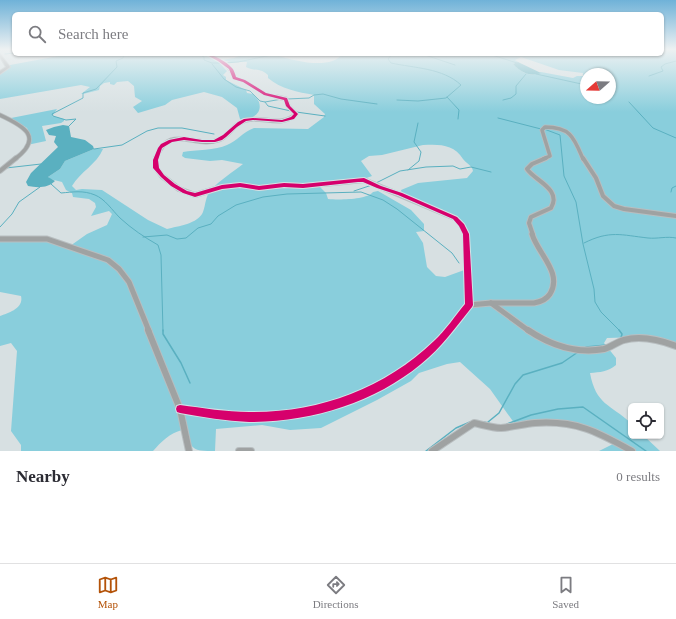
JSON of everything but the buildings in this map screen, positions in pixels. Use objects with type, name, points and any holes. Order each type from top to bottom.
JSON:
[{"type":"street","points":[[180,409],[249,417],[275,416],[305,412],[332,406],[358,397],[384,385],[418,360],[438,343],[469,305],[465,229],[455,218],[400,194],[364,180],[358,180],[303,186],[284,185],[259,188],[240,185],[222,187],[195,195],[173,184],[159,173],[155,165],[155,159],[161,146],[169,141],[188,138],[206,142],[215,141],[222,139],[232,127],[240,121],[253,119],[284,120],[291,118],[296,114],[288,106],[286,99],[265,94],[244,81],[234,78],[231,70]]},
{"type":"street","points":[[0,114],[24,126],[30,139],[23,153],[0,171]]},
{"type":"street","points":[[469,305],[540,302],[548,297],[553,289],[555,281],[552,272],[534,240],[529,223],[531,217],[549,209],[553,204],[554,198],[551,190],[532,176],[527,169],[532,164],[550,156],[542,130],[545,127],[555,127],[573,136],[586,164],[596,178],[603,196],[614,206],[624,209],[676,216]]},
{"type":"street","points":[[0,238],[47,239],[108,260],[119,269],[129,282],[180,409],[187,446],[190,451]]},
{"type":"street","points":[[491,303],[532,334],[555,345],[596,350],[604,349],[633,338],[654,340],[676,346]]},
{"type":"street","points":[[432,451],[474,423],[500,428],[536,423],[563,424],[583,427],[596,432],[632,451]]},
{"type":"street","points":[[239,451],[251,451]]},
{"type":"shaded area","points":[[6,70],[226,70],[227,71],[223,75],[226,77],[226,80],[246,90],[247,93],[253,94],[258,100],[260,107],[255,116],[248,119],[240,119],[237,108],[222,97],[204,92],[172,100],[165,105],[138,113],[133,107],[142,101],[135,97],[134,86],[128,81],[117,82],[114,85],[110,84],[110,82],[104,83],[100,86],[99,90],[83,94],[81,94],[90,87],[81,85],[0,99],[0,74]]},
{"type":"shaded area","points":[[259,70],[521,70],[529,74],[537,74],[541,72],[573,78],[580,76],[580,104],[616,104],[616,70],[676,70],[676,344],[640,337],[607,338],[604,343],[616,358],[616,365],[601,372],[590,373],[596,392],[600,398],[628,421],[628,439],[647,439],[660,451],[599,451],[613,444],[579,427],[553,425],[517,427],[490,389],[460,362],[447,364],[419,373],[411,381],[321,428],[290,430],[262,425],[216,429],[215,451],[197,450],[191,445],[182,430],[163,441],[153,451],[21,451],[21,445],[11,431],[17,351],[11,343],[0,346],[0,316],[11,312],[18,307],[21,296],[0,292],[0,237],[38,237],[70,246],[87,234],[107,225],[112,214],[109,211],[91,216],[96,207],[95,203],[89,199],[73,197],[72,193],[66,190],[62,182],[50,179],[48,177],[60,169],[65,161],[94,149],[103,149],[97,159],[75,181],[72,186],[76,190],[102,190],[148,220],[167,229],[187,224],[197,219],[203,212],[211,190],[222,179],[243,164],[222,160],[210,161],[185,158],[182,156],[183,152],[222,147],[254,128],[308,129],[324,117],[325,114],[314,104],[314,95],[278,85],[268,78],[268,75]],"holes":[[[423,145],[446,146],[455,150],[472,167],[473,171],[467,178],[418,183],[401,190],[402,194],[462,223],[469,263],[467,269],[445,277],[436,276],[427,267],[423,243],[416,232],[424,231],[424,224],[411,210],[378,191],[359,198],[328,199],[326,193],[320,187],[361,180],[372,176],[361,161],[369,156],[382,155]]]},
{"type":"shaded area","points":[[521,70],[535,70],[541,73],[529,74]]},
{"type":"shaded area","points":[[559,70],[580,70],[580,73]]},
{"type":"shaded area","points":[[57,109],[52,116],[64,119],[64,121],[61,123],[42,126],[46,141],[27,145],[30,135],[27,128],[11,118]]},
{"type":"shaded area","points":[[63,125],[69,126],[71,137],[85,140],[93,146],[94,149],[65,161],[60,169],[48,177],[55,181],[49,185],[39,187],[28,186],[26,182],[31,173],[58,147],[54,142],[56,136],[49,135],[46,130]]},
{"type":"waterway","points":[[69,126],[76,119],[66,120],[53,116],[52,114],[83,98],[83,93],[96,89],[114,70]]},
{"type":"waterway","points":[[217,70],[224,79],[236,87],[250,91],[260,101],[265,102]]},
{"type":"waterway","points":[[428,70],[446,75],[461,85],[447,97]]},
{"type":"waterway","points":[[649,76],[663,70]]},
{"type":"waterway","points":[[503,100],[511,98],[516,94],[516,86],[526,74]]},
{"type":"waterway","points":[[536,74],[580,84]]},
{"type":"waterway","points":[[287,99],[309,98],[314,95],[323,94],[341,99],[377,104]]},
{"type":"waterway","points":[[397,100],[418,101],[447,97]]},
{"type":"waterway","points":[[447,97],[459,110],[458,119]]},
{"type":"waterway","points":[[265,102],[282,99]]},
{"type":"waterway","points":[[265,102],[268,106],[291,111]]},
{"type":"waterway","points":[[629,102],[653,128],[676,138]]},
{"type":"waterway","points":[[296,112],[325,116]]},
{"type":"waterway","points":[[498,118],[541,129]]},
{"type":"waterway","points":[[408,170],[419,161],[421,152],[414,142],[418,123]]},
{"type":"waterway","points":[[94,149],[122,145],[147,131],[158,128],[182,128],[214,134]]},
{"type":"waterway","points":[[544,129],[560,135],[564,176],[576,202],[583,244],[594,289],[595,302],[601,312],[619,330]]},
{"type":"waterway","points":[[6,168],[41,164]]},
{"type":"waterway","points":[[408,170],[426,167],[453,166],[460,169],[471,167],[491,172]]},
{"type":"waterway","points":[[376,183],[400,171],[408,170]]},
{"type":"waterway","points":[[51,184],[61,193],[82,192],[91,193],[99,197],[129,226],[144,237]]},
{"type":"waterway","points":[[354,191],[372,185]]},
{"type":"waterway","points":[[671,192],[672,188],[676,186]]},
{"type":"waterway","points":[[0,227],[12,214],[19,202],[40,187]]},
{"type":"waterway","points":[[144,237],[167,235],[177,239],[186,238],[198,228],[211,224],[218,216],[236,205],[263,197],[287,194],[361,192],[383,200],[397,209],[452,253],[459,263]]},
{"type":"waterway","points":[[584,243],[601,236],[616,234],[651,238],[676,238]]},
{"type":"waterway","points":[[144,237],[158,245],[161,255],[163,331]]},
{"type":"waterway","points":[[619,330],[622,334],[621,338]]},
{"type":"waterway","points":[[163,331],[163,334],[181,363],[190,383]]},
{"type":"waterway","points":[[586,347],[607,345]]},
{"type":"waterway","points":[[488,422],[499,413],[515,384],[523,375],[562,363],[578,352]]},
{"type":"waterway","points":[[507,424],[531,415],[558,409],[583,407],[646,451]]},
{"type":"waterway","points":[[426,451],[456,428],[470,422]]},
{"type":"waterway","points":[[483,422],[489,423]]},
{"type":"cycle path","points":[[180,409],[249,417],[275,416],[301,413],[351,399],[375,389],[398,376],[419,361],[438,343],[469,305],[466,234],[462,225],[455,218],[400,194],[364,180],[358,180],[303,186],[284,185],[259,188],[240,185],[222,187],[195,195],[179,189],[167,181],[158,172],[155,164],[159,150],[163,145],[177,139],[215,141],[220,139],[240,122],[245,120],[253,119],[282,121],[292,118],[296,114],[288,106],[286,99],[265,94],[244,81],[234,78],[231,70]]}]
